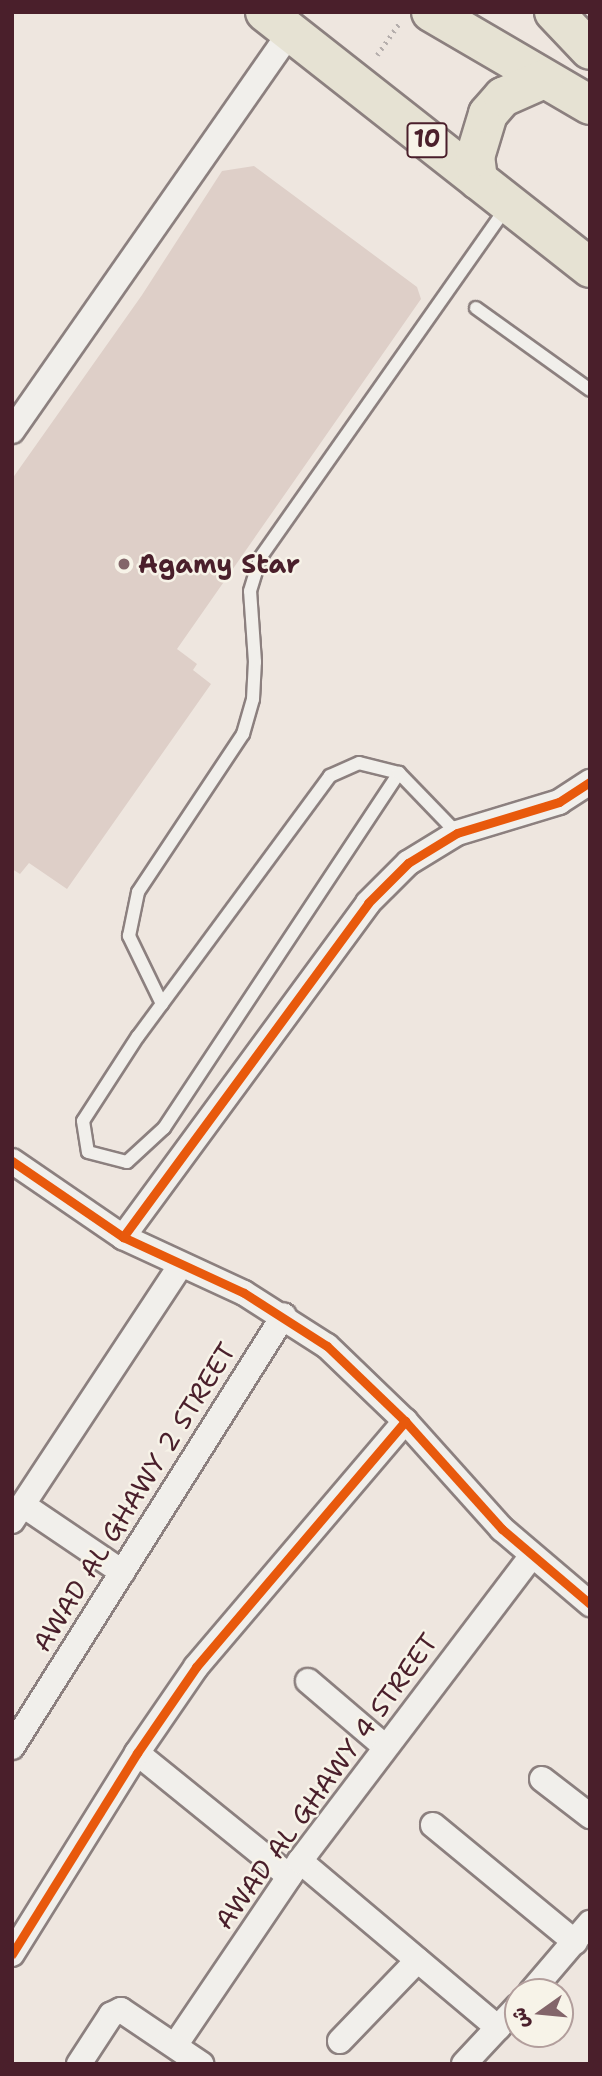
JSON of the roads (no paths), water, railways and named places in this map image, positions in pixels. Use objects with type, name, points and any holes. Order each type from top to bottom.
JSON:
[{"type":"main road","points":[[431,12],[590,105]]},
{"type":"main road","points":[[554,12],[590,50]]},
{"type":"main road","name":"10","points":[[277,22],[590,268]]},
{"type":"main road","points":[[478,180],[475,157],[488,114],[503,97],[544,79]]},
{"type":"street","points":[[12,431],[277,22]]},
{"type":"street","points":[[123,1237],[368,903],[408,863],[457,833],[559,802],[590,782]]},
{"type":"street","points":[[12,1161],[123,1237],[284,1315],[327,1346],[405,1421],[531,1557],[590,1604]]},
{"type":"street","points":[[122,1572],[18,1513],[180,1266]]},
{"type":"street","name":"AWAD AL GHAWY 2 STREET","points":[[12,1747],[284,1315]]},
{"type":"street","points":[[12,1954],[137,1753],[228,1625],[405,1421]]},
{"type":"street","name":"AWAD AL GHAWY 4 STREET","points":[[176,2043],[295,1868],[384,1746],[531,1557]]},
{"type":"street","points":[[308,1681],[384,1746]]},
{"type":"street","points":[[137,1753],[418,1960],[498,2028]]},
{"type":"street","points":[[542,1779],[590,1816]]},
{"type":"street","points":[[433,1825],[582,1933],[543,1978]]},
{"type":"street","points":[[340,2041],[418,1960]]},
{"type":"street","points":[[79,2064],[117,2010],[176,2043],[201,2064]]},
{"type":"street","points":[[464,2064],[504,2021]]},
{"type":"lane","points":[[162,1004],[129,936],[138,892],[243,734],[253,699],[255,662],[250,591],[260,558],[509,204]]},
{"type":"lane","points":[[476,308],[590,390]]},
{"type":"lane","points":[[398,773],[164,1128],[127,1162],[89,1152],[83,1121],[162,1004],[330,776],[359,763],[398,773],[457,833]]},
{"type":"place","name":"Agamy Star","points":[[124,564]]}]
